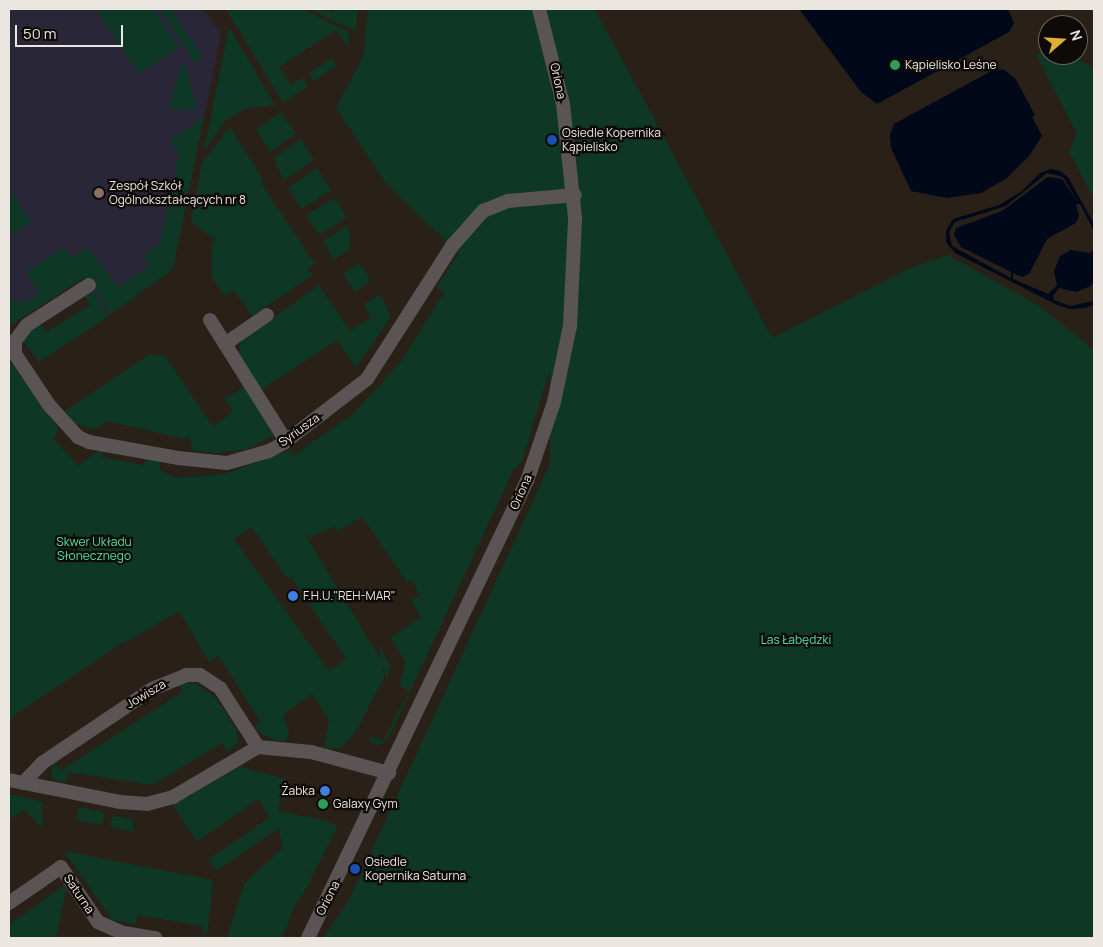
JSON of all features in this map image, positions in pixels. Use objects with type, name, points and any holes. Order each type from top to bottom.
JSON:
[{"type":"street","name":"Oriona","points":[[308,938],[389,773],[521,494],[541,444],[554,402],[570,326],[575,279],[575,195],[563,104],[539,9]]},
{"type":"street","name":"Syriusza","points":[[89,285],[27,324],[18,334],[14,348],[49,405],[78,437],[89,442],[178,458],[227,463],[269,450],[286,441],[367,379],[448,253],[483,211],[508,201],[575,195]]},
{"type":"street","points":[[225,344],[267,315]]},
{"type":"street","points":[[210,320],[286,441]]},
{"type":"street","name":"Jowisza","points":[[23,783],[42,763],[152,689],[186,675],[200,675],[220,688],[258,747]]},
{"type":"street","points":[[9,780],[147,804],[173,796],[258,747],[311,752],[389,773]]},
{"type":"street","name":"Saturna","points":[[9,903],[62,867],[98,922],[123,933],[156,938]]},
{"type":"shaded area","name":"Zespół Szkół Ogólnokształcących nr 8","points":[[9,9],[203,9],[221,34],[173,269],[109,316],[84,278],[9,326]]},
{"type":"green space","points":[[96,9],[153,9],[179,47],[139,74]]},
{"type":"green space","points":[[160,9],[171,9],[203,58],[195,63]]},
{"type":"green space","points":[[226,9],[301,9],[349,32],[348,47],[336,30],[279,67],[291,85],[302,78],[308,86],[283,103]]},
{"type":"green space","points":[[309,9],[327,9],[330,13],[336,9],[358,9],[356,31]]},
{"type":"green space","name":"Las Łabędzki","points":[[368,9],[595,9],[772,338],[908,269],[947,255],[1037,304],[1094,350],[1094,938],[323,938],[350,898],[550,464],[550,369],[522,461],[513,471],[390,735],[380,746],[369,741],[371,736],[383,741],[409,691],[400,686],[405,662],[391,638],[421,617],[411,600],[420,595],[411,580],[407,582],[362,517],[338,531],[335,526],[309,538],[303,531],[381,660],[378,643],[391,666],[387,680],[382,663],[384,678],[356,731],[341,748],[324,748],[329,720],[312,694],[283,715],[289,730],[286,742],[269,738],[253,727],[261,722],[218,656],[209,662],[179,611],[127,642],[125,641],[9,719],[9,360],[58,428],[54,439],[78,466],[103,448],[102,457],[144,465],[146,456],[161,460],[159,470],[178,478],[225,474],[290,450],[294,455],[352,415],[399,364],[444,293],[436,287],[459,254],[385,182],[336,108],[363,57]],"holes":[[[252,527],[287,579],[291,577],[346,659],[329,671],[234,539]]]},
{"type":"green space","points":[[229,27],[275,105],[244,109],[224,122],[204,151]]},
{"type":"green space","points":[[332,58],[337,66],[314,81],[309,73]]},
{"type":"green space","points":[[185,64],[197,109],[175,110],[168,108],[182,65]]},
{"type":"green space","points":[[1041,65],[1088,65],[1094,68],[1094,198],[1069,152],[1077,134]]},
{"type":"green space","points":[[280,112],[296,134],[270,152],[256,130]]},
{"type":"green space","points":[[204,116],[173,269],[111,314],[92,284],[89,285],[84,278],[9,326],[9,297],[23,303],[40,294],[26,272],[64,247],[71,258],[88,247],[118,287],[150,265],[144,256],[160,244],[179,155],[170,140]]},
{"type":"green space","points":[[230,127],[264,181],[261,183],[315,264],[308,269],[313,275],[252,316],[234,290],[224,296],[212,277],[211,244],[216,240],[191,222],[202,163]]},
{"type":"green space","points":[[300,139],[314,160],[283,181],[274,158]]},
{"type":"green space","points":[[317,168],[331,190],[302,209],[288,188]]},
{"type":"green space","points":[[12,193],[31,222],[9,236],[9,195]]},
{"type":"green space","points":[[336,198],[346,218],[319,235],[306,215]]},
{"type":"green space","points":[[348,225],[351,248],[334,260],[323,241]]},
{"type":"green space","points":[[359,263],[371,281],[355,292],[343,274]]},
{"type":"green space","points":[[89,285],[109,316],[39,362],[18,334],[37,318],[46,332],[90,305],[81,290]]},
{"type":"green space","points":[[319,285],[350,331],[371,317],[364,305],[377,295],[382,297],[391,317],[356,368],[337,340],[261,390],[239,356],[240,342]]},
{"type":"green space","points":[[150,354],[166,357],[213,427],[233,412],[225,399],[244,387],[275,435],[247,449],[215,453],[192,450],[190,436],[183,439],[107,421],[95,430],[74,423],[65,411]]},
{"type":"green space","points":[[179,682],[196,684],[215,697],[237,730],[239,742],[228,752],[222,743],[153,785],[68,772],[65,784],[52,778],[52,765],[55,763],[60,771],[182,692]]},
{"type":"green space","points":[[240,766],[284,779],[278,811],[324,820],[338,826],[312,877],[300,860],[312,879],[293,910],[282,938],[230,938],[228,934],[244,884],[282,848],[279,828],[217,871],[209,859],[270,817],[258,799],[197,842],[173,805]]},
{"type":"green space","points":[[9,794],[42,802],[42,828],[25,810],[9,819]]},
{"type":"green space","points":[[79,807],[101,811],[104,815],[102,825],[77,820]]},
{"type":"green space","points":[[113,816],[133,819],[133,832],[110,827]]},
{"type":"green space","points":[[64,851],[213,880],[208,931],[203,936],[203,926],[138,915],[136,924],[112,920]]},
{"type":"green space","points":[[67,883],[56,938],[9,938],[9,925]]},
{"type":"water","name":"Kąpielisko Leśne","points":[[799,9],[1008,9],[1014,23],[1009,32],[877,104],[861,92]]},
{"type":"water","points":[[995,69],[1004,70],[1015,78],[1035,115],[1032,117],[1042,136],[1029,156],[1007,178],[981,193],[947,198],[911,191],[891,148],[890,134],[894,124]]},
{"type":"water","points":[[1051,169],[1060,171],[1068,177],[1094,224],[1094,231],[1080,204],[1076,204],[1079,216],[1076,223],[1047,239],[1029,274],[1022,277],[1013,273],[1013,279],[1048,294],[1057,285],[1054,271],[1060,256],[1071,250],[1090,253],[1094,250],[1094,281],[1091,286],[1076,292],[1059,288],[1053,296],[1054,300],[1070,306],[1094,301],[1094,305],[1070,309],[1057,305],[955,253],[946,242],[946,230],[953,219],[999,205],[1022,191],[1040,173]],"holes":[[[1047,173],[1063,177],[1078,202],[1062,179],[1048,177],[1002,211],[956,228],[954,235],[961,247],[1011,272],[1011,278],[952,246],[949,232],[955,222],[1006,206]]]},
{"type":"place","name":"Kąpielisko Leśne","points":[[895,65]]},
{"type":"place","name":"Osiedle Kopernika Kąpielisko","points":[[552,140]]},
{"type":"place","name":"Zespół Szkół Ogólnokształcących nr 8","points":[[99,193]]},
{"type":"place","name":"F.H.U.\"REH-MAR\"","points":[[293,596]]},
{"type":"place","name":"Żabka","points":[[325,791]]},
{"type":"place","name":"Galaxy Gym","points":[[323,804]]},
{"type":"place","name":"Osiedle Kopernika Saturna","points":[[355,869]]},
{"type":"park label","name":"Skwer Układu Słonecznego","points":[[94,549]]}]
